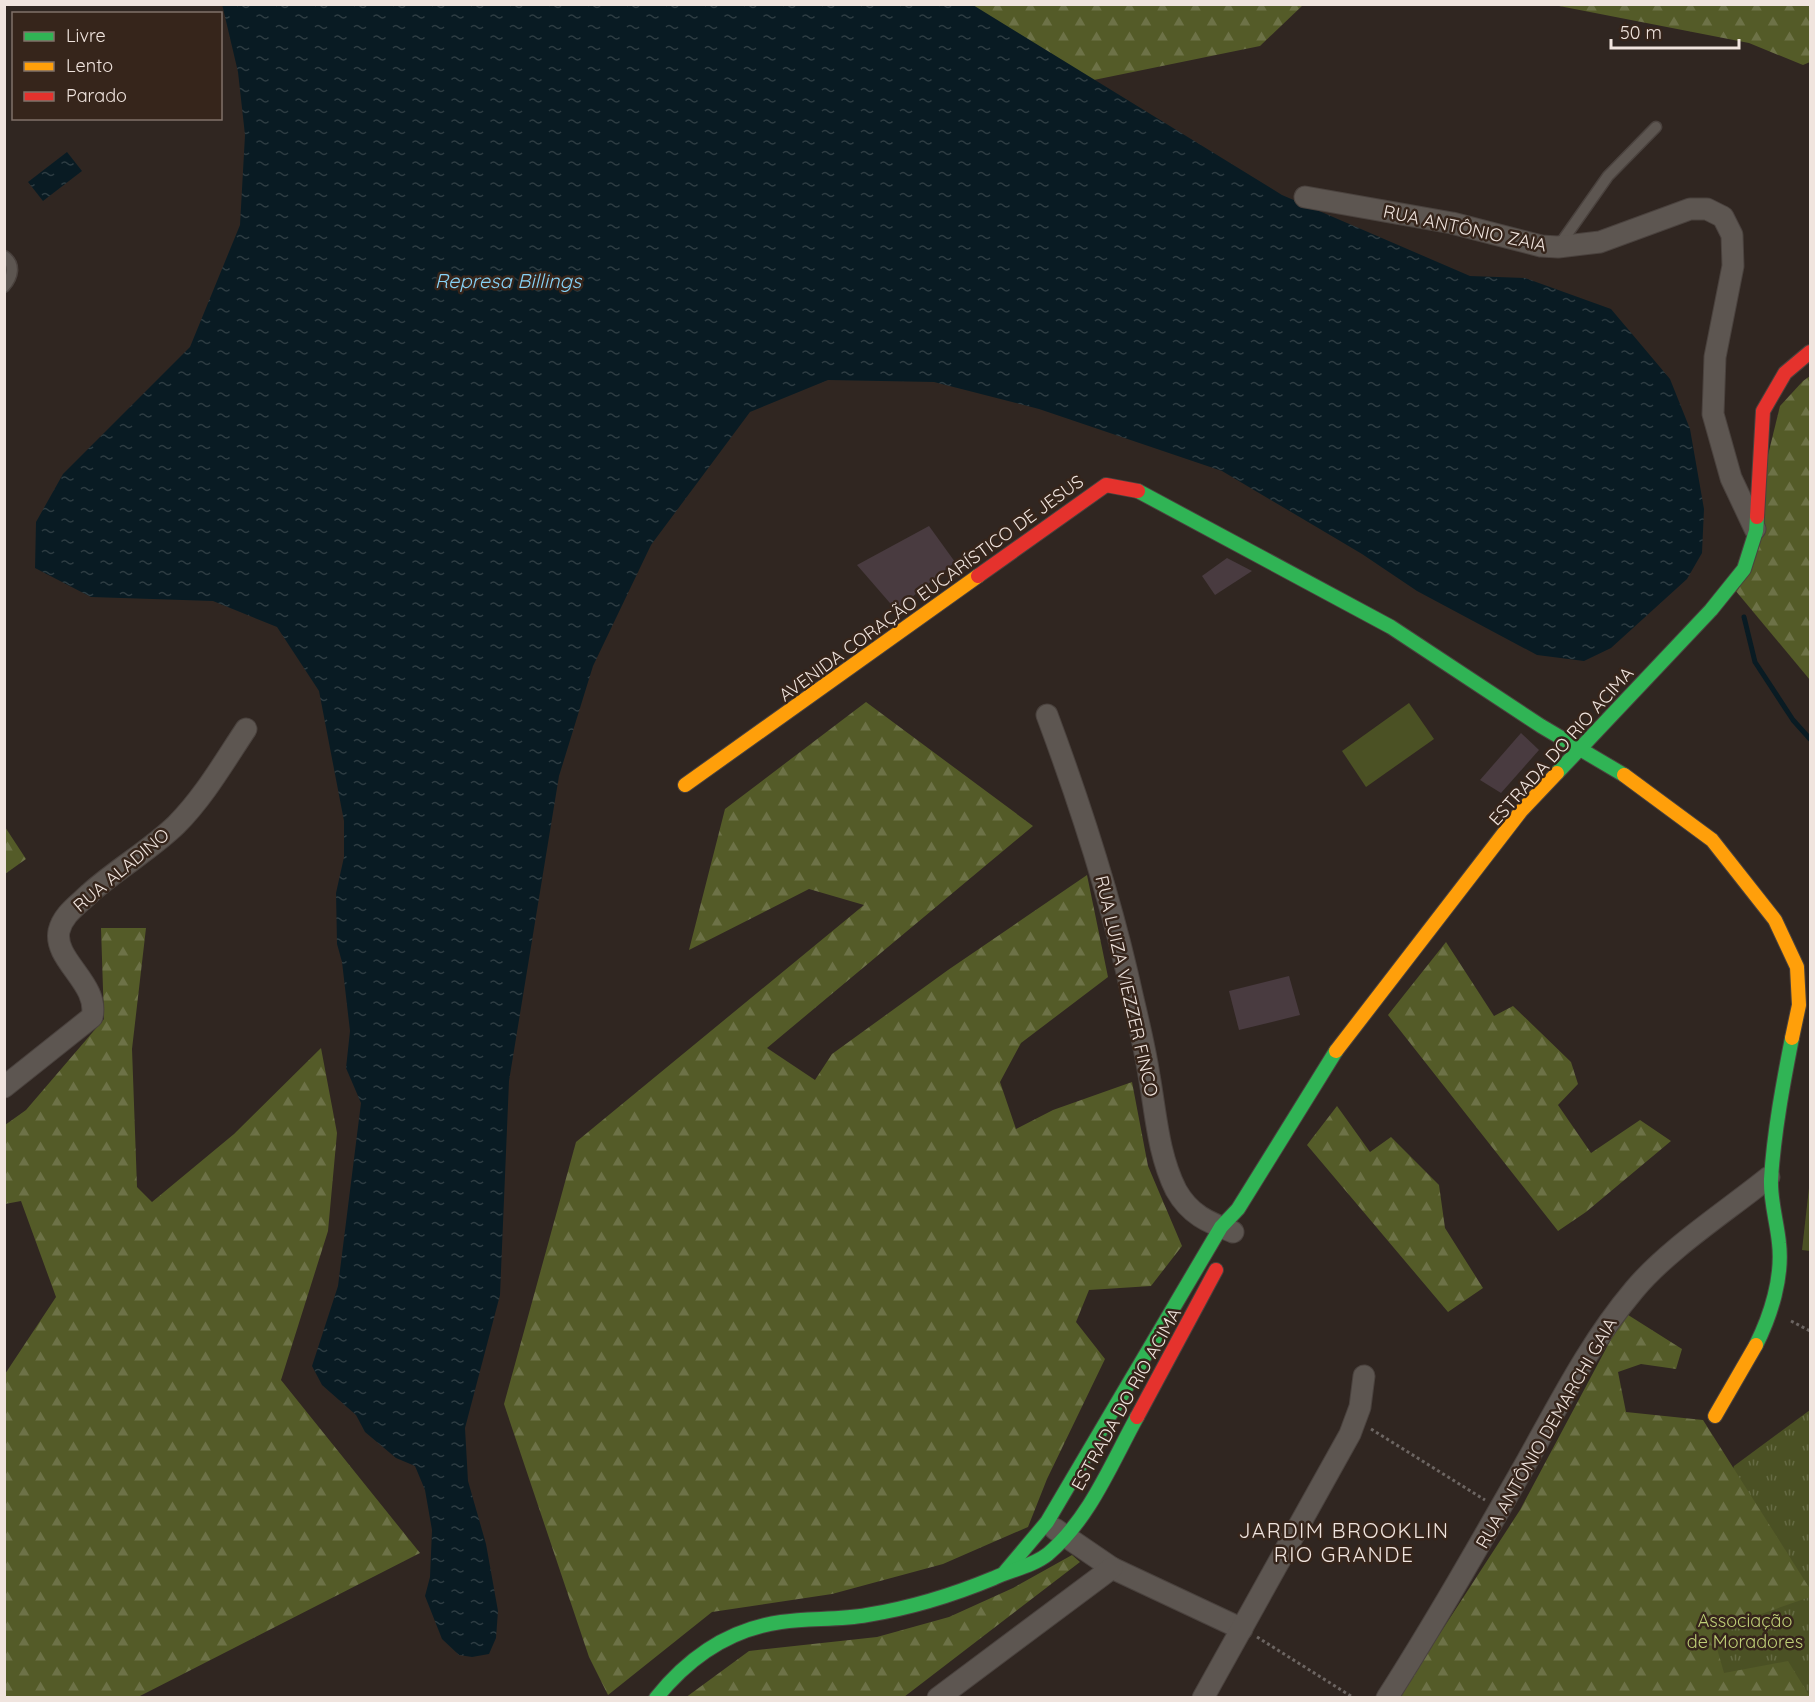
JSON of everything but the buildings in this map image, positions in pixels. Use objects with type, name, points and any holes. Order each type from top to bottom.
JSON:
[{"type":"main road","name":"ESTRADA DO RIO ACIMA","points":[[657,1698],[680,1671],[728,1638],[756,1627],[865,1615],[917,1605],[959,1593],[1005,1572],[1036,1562],[1066,1537],[1097,1490],[1173,1352],[1226,1240],[1238,1209],[1299,1106],[1348,1034],[1521,812],[1712,610],[1744,569],[1756,531],[1763,411],[1771,393],[1785,373],[1810,352]]},
{"type":"main road","name":"AVENIDA CORAÇÃO EUCARÍSTICO DE JESUS","points":[[685,785],[885,645],[1099,489],[1114,484],[1134,489],[1391,627],[1541,726],[1580,747],[1677,811],[1712,840],[1743,875],[1788,943],[1797,968],[1799,1005],[1781,1092],[1773,1168],[1769,1177]]},
{"type":"main road","points":[[1715,1416],[1760,1340],[1772,1312],[1780,1250],[1769,1177]]},
{"type":"main road","name":"ESTRADA DO RIO ACIMA","points":[[1005,1572],[1047,1522],[1226,1240]]},
{"type":"street","name":"RUA ANTÔNIO ZAIA","points":[[1305,196],[1452,224],[1541,246],[1558,247],[1600,242],[1690,209],[1707,209],[1723,218],[1732,235],[1733,266],[1715,357],[1713,414],[1731,478],[1756,531]]},
{"type":"street","name":"RUA LUIZA VIEZZER FINCO","points":[[1047,715],[1086,822],[1119,936],[1165,1162],[1188,1208],[1226,1240]]},
{"type":"street","name":"RUA ALADINO","points":[[4,1087],[92,1017],[94,1006],[91,996],[60,945],[58,933],[63,918],[106,879],[175,825],[211,783],[246,729]]},
{"type":"street","name":"RUA ANTÔNIO DEMARCHI GAIA","points":[[1387,1698],[1448,1600],[1560,1402],[1615,1314],[1635,1288],[1663,1262],[1769,1177]]},
{"type":"street","points":[[1203,1698],[1356,1420],[1364,1376]]},
{"type":"street","points":[[1047,1522],[1112,1568],[1242,1629]]},
{"type":"street","points":[[938,1698],[1112,1568]]},
{"type":"lane","points":[[1558,247],[1608,176],[1656,127]]},
{"type":"lane","points":[[4,256],[12,265],[13,275],[4,287]]},
{"type":"path","points":[[1356,1420],[1487,1501]]},
{"type":"path","points":[[1242,1629],[1354,1698]]},
{"type":"green space","points":[[971,5],[1303,5],[1260,46],[1084,82]]},
{"type":"green space","points":[[1554,5],[1810,5],[1810,62],[1803,65],[1749,43]]},
{"type":"green space","points":[[1810,376],[1810,680],[1735,590],[1780,406]]},
{"type":"green space","points":[[866,702],[1033,826],[767,1048],[815,1080],[832,1054],[948,970],[1087,875],[1108,977],[1021,1043],[1000,1082],[1016,1129],[1053,1110],[1132,1082],[1148,1166],[1182,1246],[1151,1286],[1089,1290],[1076,1322],[1105,1359],[1047,1479],[1028,1527],[943,1564],[832,1594],[712,1612],[608,1695],[589,1657],[504,1404],[576,1142],[864,905],[809,889],[689,950],[725,809]]},
{"type":"green space","points":[[1409,703],[1434,739],[1366,787],[1342,751]]},
{"type":"green space","points":[[5,827],[26,859],[4,874]]},
{"type":"green space","points":[[101,928],[146,928],[132,1049],[137,1187],[152,1202],[234,1134],[321,1048],[337,1133],[328,1231],[281,1380],[420,1553],[138,1697],[5,1697],[5,1374],[56,1297],[21,1201],[5,1204],[5,1125],[26,1110],[104,1019]]},
{"type":"green space","points":[[1446,942],[1494,1016],[1513,1006],[1571,1062],[1578,1084],[1558,1105],[1591,1153],[1640,1120],[1671,1141],[1586,1212],[1558,1231],[1388,1015]]},
{"type":"green space","points":[[1337,1106],[1370,1152],[1391,1137],[1439,1185],[1445,1228],[1483,1288],[1448,1312],[1307,1145]]},
{"type":"green space","points":[[1810,1179],[1810,1251],[1802,1250]]},
{"type":"green space","points":[[1625,1313],[1682,1349],[1676,1369],[1641,1364],[1618,1372],[1626,1412],[1703,1420],[1810,1589],[1810,1597],[1712,1631],[1724,1673],[1788,1661],[1810,1697],[1398,1698],[1520,1510]]},
{"type":"green space","name":"Associação de Moradores","points":[[1810,1410],[1810,1697],[1651,1698],[1734,1466]]},
{"type":"green space","points":[[1072,1555],[1080,1562],[904,1697],[685,1698],[749,1651],[877,1637],[949,1617],[1013,1588]]},
{"type":"water","name":"Represa Billings","points":[[222,4],[973,5],[1282,195],[1470,276],[1525,278],[1611,309],[1670,379],[1690,429],[1704,509],[1702,553],[1687,579],[1611,648],[1584,661],[1537,655],[1417,591],[1362,554],[1222,471],[1039,409],[934,382],[828,380],[750,412],[651,545],[593,666],[559,776],[509,1081],[500,1295],[465,1428],[468,1481],[486,1544],[498,1611],[496,1638],[489,1654],[472,1657],[459,1655],[442,1639],[425,1596],[430,1577],[432,1530],[425,1490],[415,1466],[396,1458],[365,1432],[356,1415],[322,1385],[312,1366],[338,1286],[361,1103],[346,1068],[350,1031],[342,962],[337,944],[336,893],[344,857],[344,821],[319,691],[277,627],[213,601],[91,597],[35,568],[36,522],[63,474],[190,347],[240,225],[245,135],[238,72]]},
{"type":"water","points":[[67,152],[82,171],[43,201],[28,182]]},
{"type":"waterway","points":[[1744,617],[1755,662],[1793,720],[1810,739]]},
{"type":"traffic: fast","points":[[1138,491],[1391,627],[1541,726],[1624,775]]},
{"type":"traffic: fast","points":[[1557,773],[1711,610],[1744,569],[1756,531],[1757,517]]},
{"type":"traffic: fast","points":[[1756,1345],[1775,1296],[1779,1269],[1779,1243],[1772,1195],[1772,1161],[1792,1038]]},
{"type":"traffic: fast","points":[[1005,1572],[1047,1522],[1221,1227],[1238,1209],[1336,1051]]},
{"type":"traffic: fast","points":[[656,1698],[696,1658],[744,1631],[781,1622],[856,1617],[900,1609],[963,1590],[1042,1558],[1063,1540],[1088,1507],[1137,1417]]},
{"type":"traffic: slow","points":[[685,785],[978,576]]},
{"type":"traffic: slow","points":[[1336,1051],[1521,811],[1557,773]]},
{"type":"traffic: slow","points":[[1624,775],[1712,840],[1775,920],[1797,967],[1799,1005],[1792,1038]]},
{"type":"traffic: slow","points":[[1715,1416],[1756,1345]]},
{"type":"traffic: jam","points":[[1757,517],[1763,411],[1785,373],[1810,352]]},
{"type":"traffic: jam","points":[[978,576],[1106,485],[1138,491]]},
{"type":"traffic: jam","points":[[1137,1417],[1216,1270]]},
{"type":"district","name":"JARDIM BROOKLIN RIO GRANDE","points":[[1344,1542]]}]
